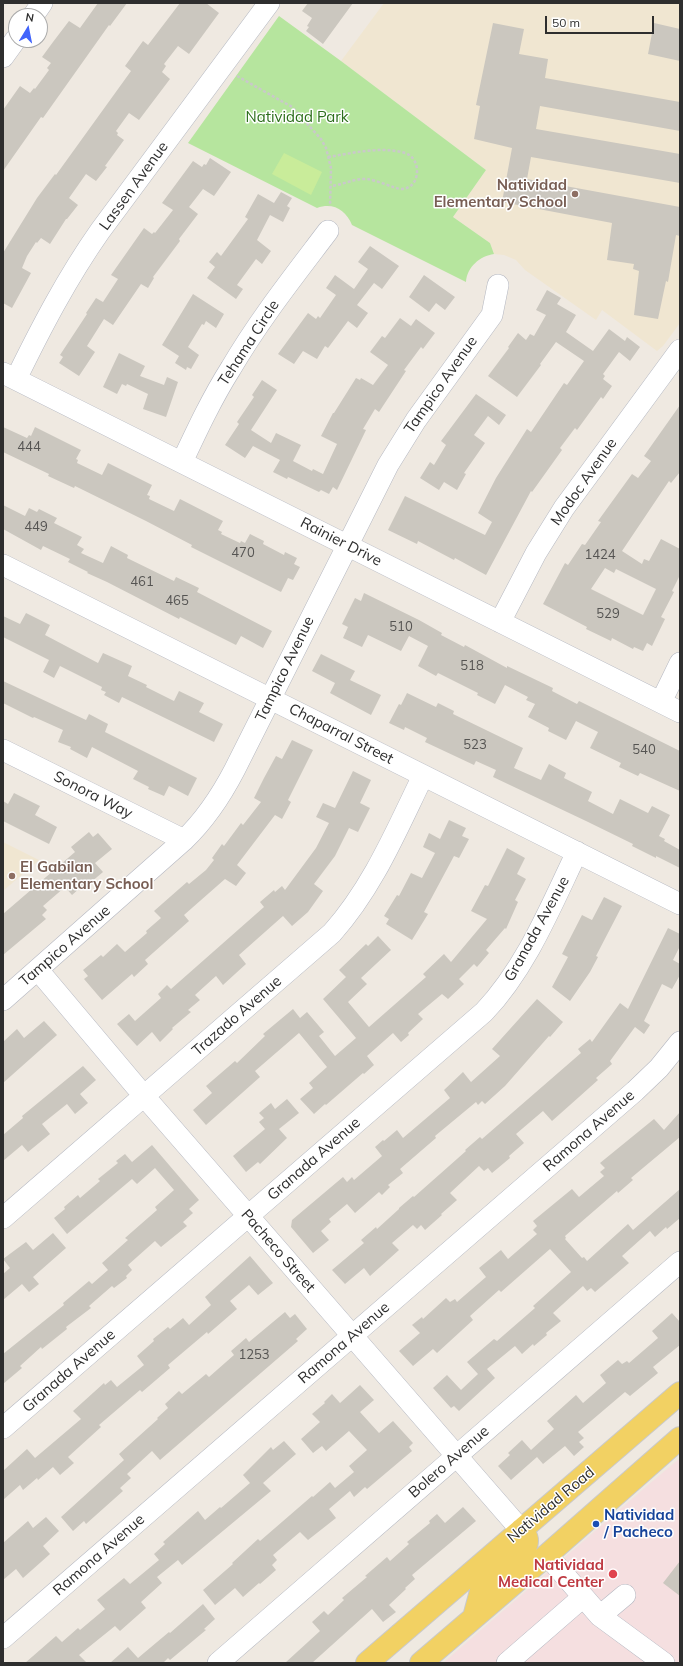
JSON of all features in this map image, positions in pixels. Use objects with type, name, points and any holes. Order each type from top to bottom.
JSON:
[{"type":"main road","name":"Natividad Road","points":[[367,1663],[680,1393]]},
{"type":"main road","points":[[421,1663],[680,1438]]},
{"type":"main road","points":[[474,1617],[481,1591],[484,1586],[518,1559],[525,1550],[527,1542],[526,1536],[521,1530]]},
{"type":"street","name":"Lassen Avenue","points":[[9,376],[100,231],[269,3]]},
{"type":"street","points":[[3,57],[10,48]]},
{"type":"street","name":"Tehama Circle","points":[[182,462],[216,394],[232,366],[265,316],[328,231]]},
{"type":"street","name":"Tampico Avenue","points":[[3,1000],[184,840],[202,822],[223,792],[346,545],[401,442],[492,314],[498,284]]},
{"type":"street","name":"Modoc Avenue","points":[[500,622],[536,553],[564,508],[680,350]]},
{"type":"street","name":"Rainier Drive","points":[[9,376],[680,712]]},
{"type":"street","name":"Chaparral Street","points":[[3,565],[680,904]]},
{"type":"street","points":[[660,702],[680,662]]},
{"type":"street","name":"Sonora Way","points":[[3,750],[184,840]]},
{"type":"street","name":"Trazado Avenue","points":[[3,1218],[332,934],[369,884],[423,776]]},
{"type":"street","name":"Granada Avenue","points":[[3,1428],[475,1020],[492,1003],[522,961],[578,852]]},
{"type":"street","name":"Pacheco Street","points":[[38,970],[144,1096],[521,1530]]},
{"type":"street","name":"Ramona Avenue","points":[[3,1638],[635,1091],[659,1068],[680,1042]]},
{"type":"street","name":"Bolero Avenue","points":[[218,1663],[680,1262]]},
{"type":"street","points":[[547,1555],[600,1616],[664,1663]]},
{"type":"street","points":[[600,1616],[624,1595]]},
{"type":"street","points":[[507,1663],[583,1597]]},
{"type":"path","points":[[237,76],[292,107],[321,139],[328,156],[331,176],[330,206]]},
{"type":"path","points":[[328,156],[373,151],[405,153],[415,159],[418,170],[409,187],[402,189],[365,179],[330,186]]},
{"type":"shaded area","name":"Natividad Elementary School","points":[[384,3],[680,3],[680,323],[663,346],[657,351],[602,310],[596,320],[525,270],[516,260],[504,255],[494,254],[490,243],[453,217],[486,170],[341,61]]},
{"type":"shaded area","name":"El Gabilan Elementary School","points":[[3,842],[39,860],[3,891]]},
{"type":"shaded area","name":"Natividad Medical Center","points":[[680,1458],[680,1663],[443,1663],[648,1485]]},
{"type":"green space","name":"Natividad Park","points":[[279,16],[486,170],[453,217],[490,243],[494,254],[484,257],[475,263],[469,272],[466,282],[352,225],[343,211],[328,206],[317,208],[188,143]]},
{"type":"green space","points":[[284,153],[322,172],[311,195],[272,174]]},
{"type":"building","points":[[98,3],[127,3],[110,26],[109,25],[43,118],[41,117],[3,171],[3,110],[20,86],[30,93],[34,88],[35,89],[49,70],[47,68],[51,63],[42,57],[69,21],[80,28]]},
{"type":"building","points":[[180,3],[206,3],[219,13],[189,54],[178,46],[164,64],[166,66],[162,72],[170,79],[139,120],[129,113],[116,131],[118,133],[117,135],[124,140],[105,166],[107,167],[96,181],[86,174],[69,198],[78,205],[66,219],[50,244],[41,238],[37,243],[36,242],[27,256],[22,268],[31,273],[12,308],[3,303],[3,253],[37,198],[55,174],[56,175],[131,71],[125,66],[143,41],[148,45]]},
{"type":"building","points":[[308,3],[353,3],[323,44],[306,31],[312,18],[302,11]]},
{"type":"building","points":[[493,23],[524,29],[519,54],[548,59],[545,78],[680,102],[680,131],[540,106],[536,129],[680,154],[680,183],[531,157],[527,179],[680,207],[680,236],[676,235],[668,282],[666,281],[658,319],[634,315],[639,271],[633,269],[634,264],[607,260],[612,223],[502,202],[512,148],[474,139],[480,106],[476,105]]},
{"type":"building","points":[[654,23],[680,29],[680,61],[648,54]]},
{"type":"building","points":[[210,158],[231,172],[214,196],[203,189],[189,207],[198,214],[153,277],[154,278],[148,288],[141,284],[113,325],[104,319],[87,346],[95,352],[79,376],[59,363],[63,357],[60,355],[96,298],[103,302],[118,279],[111,275],[144,228],[152,234],[154,232],[155,233],[173,210],[162,203],[193,161],[202,167],[204,164],[206,165]]},
{"type":"building","points":[[281,192],[292,198],[287,206],[290,208],[283,222],[270,215],[257,240],[271,251],[262,264],[256,259],[237,285],[243,289],[236,299],[207,278],[215,267],[209,262],[217,252],[221,256],[248,219],[245,217],[258,194],[274,203]]},
{"type":"building","points":[[370,246],[399,266],[382,289],[374,283],[357,305],[368,313],[357,328],[348,321],[328,348],[325,346],[317,359],[303,351],[294,364],[278,354],[308,313],[316,319],[318,316],[320,318],[336,295],[326,288],[335,275],[354,289],[368,269],[358,262]]},
{"type":"building","points":[[424,275],[455,297],[445,310],[436,303],[429,312],[409,297]]},
{"type":"building","points":[[547,290],[561,298],[557,304],[576,315],[566,332],[593,351],[609,329],[625,341],[627,337],[640,347],[630,361],[619,352],[603,374],[605,376],[603,379],[612,386],[603,399],[601,397],[577,430],[575,428],[560,448],[562,450],[532,492],[531,491],[486,575],[455,558],[454,560],[418,541],[417,544],[388,530],[405,496],[485,535],[492,522],[478,513],[496,478],[527,429],[531,432],[564,383],[567,385],[584,361],[556,342],[517,397],[488,376],[509,348],[508,347],[518,333],[526,340],[530,334],[534,336],[546,315],[536,310]]},
{"type":"building","points":[[193,294],[224,314],[216,328],[206,321],[204,325],[202,324],[188,347],[199,355],[191,369],[187,367],[186,370],[175,363],[179,356],[162,345]]},
{"type":"building","points":[[400,318],[411,326],[416,319],[435,333],[423,349],[421,347],[404,370],[406,371],[379,412],[375,409],[363,429],[366,430],[337,490],[333,487],[329,494],[321,490],[319,492],[288,477],[287,479],[273,472],[280,460],[253,446],[245,458],[225,445],[239,424],[237,422],[254,397],[252,395],[262,380],[277,390],[251,430],[271,443],[276,433],[301,445],[293,461],[312,471],[313,469],[323,474],[337,444],[321,436],[333,413],[356,378],[360,380],[361,378],[373,385],[388,365],[370,352],[382,336],[385,338]]},
{"type":"building","points":[[119,353],[145,366],[140,376],[164,385],[167,377],[178,382],[166,417],[143,409],[148,394],[127,384],[126,386],[122,384],[117,394],[103,387]]},
{"type":"building","points":[[476,394],[506,415],[499,425],[488,416],[474,435],[485,443],[464,473],[466,474],[457,490],[444,482],[439,490],[420,478],[430,462],[434,465],[446,445],[441,441]]},
{"type":"building","points":[[680,405],[680,472],[671,483],[669,481],[622,551],[642,564],[644,559],[649,561],[661,539],[680,549],[680,575],[672,591],[674,592],[661,617],[665,619],[652,646],[647,643],[643,651],[634,647],[633,649],[612,638],[611,641],[586,629],[587,627],[543,604],[565,563],[568,565],[582,544],[585,545],[601,522],[598,521],[632,474],[638,478],[651,461],[644,456]],"holes":[[[605,568],[614,573],[616,569],[656,589],[643,615],[591,589]]]},
{"type":"building","points":[[3,427],[27,438],[29,435],[31,436],[35,427],[81,450],[76,459],[78,460],[77,463],[102,475],[108,463],[152,485],[147,495],[150,496],[149,499],[174,511],[180,499],[223,521],[218,530],[222,532],[221,534],[240,543],[241,541],[245,543],[250,534],[264,541],[263,544],[284,555],[285,552],[297,558],[294,564],[300,567],[293,580],[288,578],[281,592],[191,547],[192,545],[146,521],[75,486],[74,488],[48,476],[49,474],[3,452]]},
{"type":"building","points":[[3,505],[25,516],[29,508],[37,512],[39,509],[57,518],[54,523],[82,537],[77,545],[84,549],[81,553],[103,563],[111,546],[128,555],[127,558],[174,581],[176,577],[199,588],[197,592],[272,631],[263,648],[241,636],[236,645],[180,617],[179,619],[87,573],[88,572],[68,562],[70,559],[43,546],[41,550],[3,529]]},
{"type":"building","points":[[364,593],[419,620],[442,633],[441,635],[464,647],[465,645],[507,668],[507,666],[553,688],[552,691],[577,704],[579,701],[680,751],[680,791],[640,773],[638,776],[619,767],[621,763],[590,748],[598,732],[576,721],[566,740],[548,731],[549,728],[528,717],[535,704],[526,700],[528,697],[505,685],[495,704],[477,695],[478,693],[438,673],[436,676],[418,666],[428,646],[409,636],[401,651],[368,635],[362,647],[343,638],[348,627],[342,624],[355,598],[361,601]]},
{"type":"building","points":[[26,613],[50,625],[45,635],[98,663],[103,653],[132,666],[128,676],[174,701],[179,691],[204,703],[199,712],[223,724],[214,742],[122,697],[119,703],[104,695],[106,692],[101,690],[102,687],[60,666],[54,678],[43,672],[49,660],[3,637],[3,616],[20,624]]},
{"type":"building","points":[[321,654],[355,671],[350,680],[381,695],[371,715],[330,693],[335,683],[312,671]]},
{"type":"building","points":[[3,681],[86,720],[89,714],[108,724],[105,732],[197,778],[188,796],[169,786],[164,796],[148,789],[149,787],[133,779],[138,771],[92,747],[87,758],[70,749],[71,747],[58,742],[63,730],[34,717],[33,718],[3,703]]},
{"type":"building","points":[[407,693],[436,707],[438,703],[454,711],[453,714],[523,748],[514,768],[541,780],[549,764],[566,773],[564,778],[592,792],[588,801],[613,814],[620,799],[648,813],[652,806],[670,815],[659,836],[665,839],[664,841],[680,850],[680,868],[656,856],[656,858],[632,846],[633,844],[493,777],[496,770],[476,761],[474,765],[425,742],[427,738],[405,727],[404,730],[389,723],[399,704],[401,705]]},
{"type":"building","points":[[292,740],[313,750],[288,800],[291,802],[282,819],[275,815],[237,865],[246,873],[236,886],[225,879],[184,915],[189,921],[145,960],[148,964],[134,977],[132,974],[102,1000],[84,979],[88,976],[83,970],[101,955],[103,957],[117,944],[125,952],[147,933],[146,931],[161,918],[154,911],[187,882],[189,884],[206,870],[214,860],[212,858],[222,844],[224,846],[241,823],[243,825],[261,802],[254,798],[264,778],[276,756],[282,759]]},
{"type":"building","points":[[353,771],[371,780],[360,803],[370,808],[358,832],[349,828],[335,856],[314,884],[323,891],[308,912],[292,926],[283,916],[239,955],[246,964],[223,985],[216,976],[195,995],[200,1000],[188,1010],[191,1012],[172,1028],[173,1029],[160,1042],[152,1032],[137,1046],[117,1024],[129,1014],[135,1021],[161,998],[158,994],[167,985],[171,989],[264,907],[260,902],[274,890],[275,892],[282,886],[285,890],[316,848],[329,823],[316,817],[323,803],[335,808]]},
{"type":"building","points":[[14,793],[40,806],[35,815],[57,827],[49,844],[3,821],[3,801],[8,804]]},
{"type":"building","points":[[449,820],[466,828],[462,836],[469,839],[459,858],[454,856],[424,912],[428,914],[412,940],[386,924],[389,919],[384,916],[397,895],[399,896],[411,873],[422,878],[435,853],[423,847],[429,833],[440,839]]},
{"type":"building","points":[[89,832],[93,837],[98,833],[112,849],[95,863],[103,872],[90,883],[88,881],[72,895],[65,887],[43,906],[47,910],[42,915],[46,919],[3,955],[3,914],[75,852],[71,847]]},
{"type":"building","points":[[507,848],[525,858],[517,874],[526,879],[515,900],[518,902],[506,929],[505,928],[486,950],[489,953],[477,967],[474,964],[459,979],[464,984],[448,999],[442,994],[418,1014],[423,1019],[408,1033],[409,1035],[401,1042],[393,1033],[367,1056],[374,1065],[314,1114],[300,1099],[313,1088],[309,1083],[327,1067],[299,1033],[255,1071],[260,1077],[206,1125],[193,1110],[212,1093],[206,1086],[235,1061],[237,1063],[265,1036],[263,1034],[293,1009],[300,1018],[307,1012],[324,1032],[319,1036],[335,1056],[356,1038],[323,999],[346,977],[339,970],[366,944],[368,946],[378,936],[391,950],[361,978],[367,984],[348,1002],[369,1027],[426,977],[423,974],[444,954],[451,962],[487,919],[471,911],[485,885],[488,886]]},
{"type":"building","points":[[604,897],[622,906],[596,956],[598,957],[590,972],[570,1001],[552,987],[568,957],[562,954],[582,915],[592,920]]},
{"type":"building","points":[[668,928],[680,934],[680,946],[673,960],[680,964],[680,975],[672,989],[662,984],[644,1021],[650,1025],[644,1034],[635,1027],[610,1061],[612,1064],[596,1078],[598,1080],[552,1121],[543,1111],[516,1134],[524,1143],[509,1156],[510,1158],[492,1173],[488,1168],[484,1171],[479,1166],[450,1193],[457,1200],[425,1230],[421,1225],[417,1229],[413,1225],[392,1243],[399,1250],[370,1276],[364,1268],[345,1284],[332,1270],[364,1243],[361,1240],[376,1227],[377,1229],[480,1137],[482,1139],[581,1053],[578,1049],[590,1039],[592,1042],[620,1003],[628,1009]]},
{"type":"building","points":[[537,999],[563,1022],[550,1037],[549,1036],[505,1086],[485,1104],[482,1101],[478,1105],[476,1102],[435,1136],[436,1138],[400,1169],[403,1173],[388,1185],[390,1187],[382,1195],[379,1192],[355,1213],[347,1204],[329,1219],[331,1222],[321,1231],[329,1240],[313,1253],[291,1227],[292,1220],[343,1177],[347,1182],[352,1177],[354,1180],[382,1156],[375,1147],[383,1140],[384,1141],[397,1130],[403,1138],[450,1098],[444,1090],[463,1072],[471,1082],[500,1056],[492,1049]]},
{"type":"building","points":[[44,1021],[57,1035],[3,1083],[3,1042],[17,1029],[24,1038]]},
{"type":"building","points":[[83,1066],[96,1080],[80,1094],[88,1103],[75,1114],[67,1104],[42,1124],[50,1134],[28,1152],[22,1145],[3,1161],[3,1135],[23,1118],[22,1116]]},
{"type":"building","points":[[287,1099],[299,1113],[279,1129],[287,1138],[260,1164],[258,1162],[246,1172],[233,1156],[265,1129],[259,1122],[264,1118],[259,1113],[271,1103],[275,1109]]},
{"type":"building","points":[[680,1112],[680,1137],[631,1178],[633,1180],[618,1193],[617,1191],[565,1236],[565,1239],[582,1258],[584,1257],[587,1261],[628,1224],[633,1230],[680,1189],[680,1218],[667,1229],[666,1227],[655,1237],[650,1231],[622,1256],[629,1263],[595,1292],[591,1288],[587,1291],[583,1286],[553,1313],[561,1321],[546,1333],[547,1335],[534,1346],[533,1344],[522,1354],[515,1346],[487,1369],[495,1378],[459,1411],[454,1406],[451,1408],[433,1388],[447,1375],[461,1390],[478,1374],[467,1362],[494,1339],[497,1341],[535,1308],[533,1306],[571,1272],[550,1249],[501,1292],[499,1290],[470,1316],[473,1320],[437,1353],[433,1349],[413,1366],[399,1351],[420,1333],[412,1325],[422,1317],[423,1319],[446,1298],[450,1302],[455,1299],[457,1302],[486,1277],[479,1268],[501,1250],[508,1259],[537,1234],[533,1230],[537,1226],[533,1221],[572,1189],[579,1197],[604,1176],[600,1172],[605,1168],[600,1163],[654,1119],[664,1130]]},
{"type":"building","points":[[152,1145],[199,1200],[189,1209],[193,1213],[183,1222],[187,1226],[161,1247],[155,1241],[128,1265],[132,1270],[126,1276],[127,1278],[114,1288],[112,1286],[89,1306],[91,1308],[66,1327],[67,1329],[42,1349],[41,1347],[20,1366],[22,1368],[3,1384],[3,1354],[64,1305],[63,1303],[89,1281],[92,1284],[108,1270],[102,1263],[128,1240],[125,1238],[157,1210],[155,1207],[174,1190],[155,1168],[137,1184],[132,1179],[67,1234],[54,1218],[78,1195],[80,1198],[100,1181],[98,1179],[118,1163],[116,1161],[125,1154],[132,1162]]},
{"type":"building","points":[[53,1233],[66,1248],[33,1277],[39,1284],[29,1292],[22,1284],[3,1300],[3,1274],[10,1268],[3,1259],[26,1242],[33,1250]]},
{"type":"building","points":[[250,1256],[273,1283],[258,1295],[249,1285],[230,1301],[237,1309],[168,1365],[170,1368],[142,1392],[140,1390],[99,1425],[101,1427],[68,1457],[74,1463],[60,1475],[53,1467],[23,1490],[20,1485],[3,1500],[3,1471],[27,1449],[35,1458],[81,1419],[73,1411],[104,1383],[105,1385],[111,1380],[117,1387],[144,1365],[137,1356],[154,1341],[153,1339],[168,1327],[170,1329],[183,1318],[189,1325],[211,1305],[205,1297]]},
{"type":"building","points":[[285,1312],[290,1318],[295,1314],[307,1329],[296,1339],[298,1341],[160,1460],[152,1451],[127,1474],[131,1478],[120,1488],[123,1491],[86,1524],[84,1521],[73,1531],[61,1517],[124,1460],[119,1454],[158,1419],[157,1418],[168,1408],[165,1404],[179,1391],[182,1394],[206,1374],[209,1377],[234,1355],[231,1351],[246,1338],[249,1342]]},
{"type":"building","points":[[672,1313],[680,1322],[680,1345],[653,1367],[658,1373],[630,1396],[625,1392],[578,1432],[584,1438],[579,1442],[584,1447],[574,1456],[565,1446],[543,1464],[537,1457],[511,1480],[498,1466],[510,1455],[508,1453],[522,1440],[531,1450],[554,1429],[547,1421],[576,1395],[583,1403],[606,1383],[600,1375],[618,1360],[622,1364],[627,1361],[629,1363],[658,1338],[652,1331]]},
{"type":"building","points":[[360,1385],[374,1400],[360,1412],[379,1433],[393,1421],[413,1443],[409,1447],[412,1451],[367,1489],[365,1487],[354,1497],[350,1491],[329,1509],[336,1518],[308,1540],[300,1532],[273,1555],[277,1560],[272,1565],[276,1570],[260,1584],[259,1583],[243,1597],[235,1588],[215,1605],[203,1590],[233,1564],[232,1563],[258,1539],[260,1541],[312,1496],[313,1497],[330,1482],[335,1488],[354,1472],[349,1466],[367,1450],[349,1431],[326,1451],[322,1446],[313,1453],[301,1439],[320,1422],[312,1414],[325,1403],[324,1402],[332,1394],[340,1403]]},
{"type":"building","points":[[284,1441],[296,1454],[263,1483],[271,1491],[182,1565],[178,1560],[157,1577],[162,1583],[141,1602],[146,1608],[120,1631],[115,1626],[79,1655],[87,1663],[25,1663],[56,1636],[62,1642],[78,1628],[80,1630],[105,1609],[97,1600],[124,1578],[130,1584],[159,1560],[154,1554],[165,1544],[163,1542],[198,1511],[205,1520],[220,1507],[221,1508],[250,1483],[243,1475],[271,1447],[273,1450]]},
{"type":"building","points":[[463,1507],[476,1521],[412,1575],[415,1579],[389,1605],[396,1612],[383,1622],[372,1609],[312,1663],[285,1663],[320,1631],[312,1622],[324,1611],[328,1615],[344,1600],[342,1598],[367,1577],[365,1576],[387,1557],[390,1561],[409,1544],[407,1542],[430,1523],[429,1521],[437,1514],[445,1523]]},
{"type":"building","points":[[46,1517],[59,1531],[43,1546],[50,1554],[23,1578],[16,1569],[3,1580],[3,1543],[28,1521],[33,1528]]},
{"type":"building","points":[[680,1561],[680,1596],[663,1583]]},
{"type":"building","points":[[203,1604],[215,1619],[204,1629],[206,1630],[170,1660],[168,1658],[163,1663],[110,1663],[128,1647],[138,1658],[169,1632],[170,1633]]},
{"type":"place","name":"Natividad Elementary School","points":[[575,194]]},
{"type":"place","name":"El Gabilan Elementary School","points":[[12,876]]},
{"type":"place","name":"Natividad / Pacheco","points":[[596,1524]]},
{"type":"place","name":"Natividad Medical Center","points":[[613,1574]]}]
